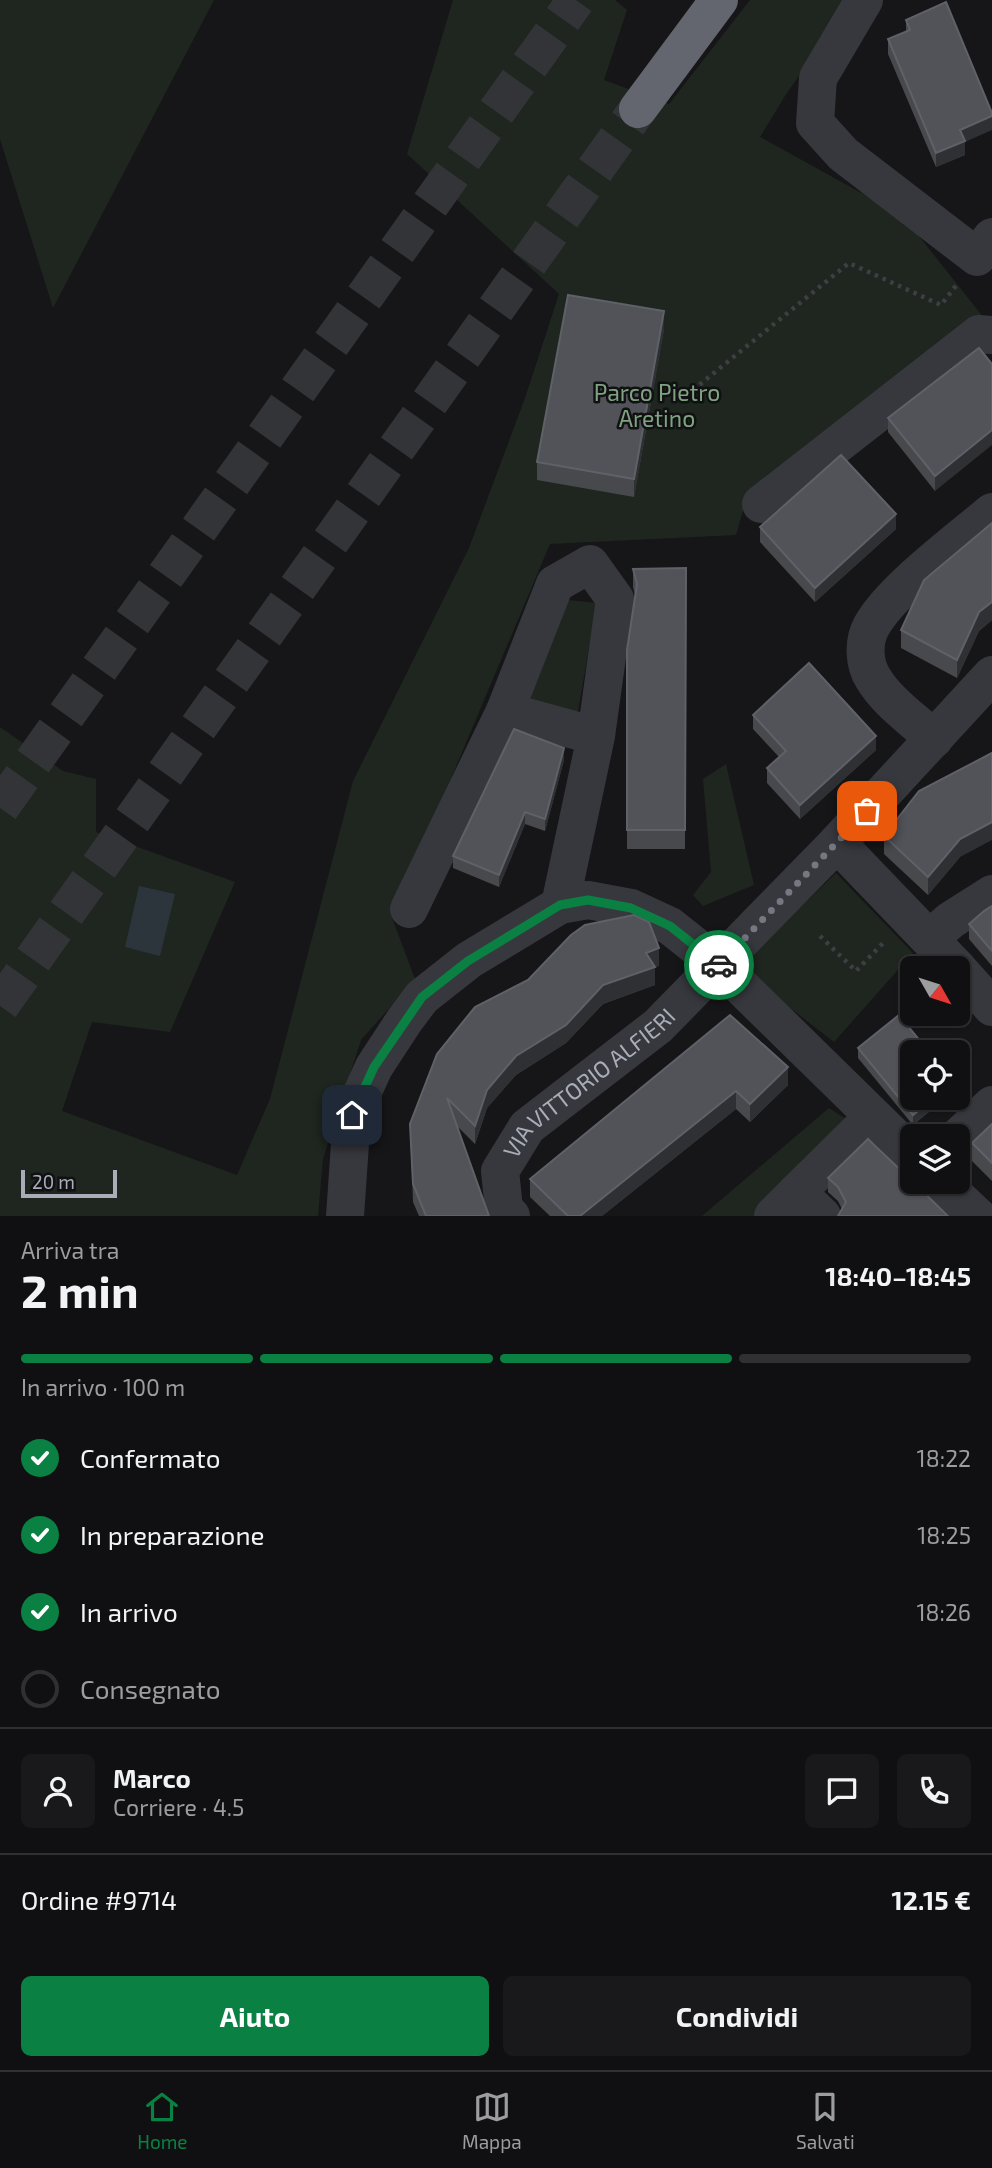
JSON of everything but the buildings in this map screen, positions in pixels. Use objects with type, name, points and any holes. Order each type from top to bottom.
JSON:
[{"type":"highway","points":[[638,109],[716,6]]},
{"type":"street","points":[[864,0],[818,78],[815,122],[844,155],[985,247]]},
{"type":"street","points":[[761,503],[979,334],[992,335]]},
{"type":"street","points":[[934,739],[872,678],[866,662],[865,645],[871,626],[902,590],[992,512]]},
{"type":"street","points":[[409,909],[505,711],[555,584],[590,564],[615,599],[596,736],[560,905]]},
{"type":"street","name":"VIA VITTORIO ALFIERI","points":[[511,1216],[504,1209],[500,1171],[527,1127],[658,1026],[837,843],[992,675]]},
{"type":"street","points":[[505,711],[596,736]]},
{"type":"street","points":[[837,843],[946,956]]},
{"type":"street","points":[[930,938],[951,920],[992,894]]},
{"type":"street","points":[[345,1216],[352,1115],[374,1067],[422,997],[468,961],[560,905],[588,900],[631,908],[670,926],[719,965],[900,1143]]},
{"type":"street","points":[[970,982],[992,1007]]},
{"type":"street","points":[[970,1126],[992,1105]]},
{"type":"street","points":[[797,1208],[873,1117]]},
{"type":"street","points":[[953,1194],[976,1216]]},
{"type":"path","points":[[693,390],[849,263],[941,305],[985,247]]},
{"type":"path","points":[[820,936],[856,971],[893,932]]},
{"type":"green space","points":[[0,0],[214,0],[53,308],[0,139]]},
{"type":"green space","name":"Parco Pietro Aretino","points":[[453,0],[615,0],[627,10],[604,80],[669,104],[750,0],[852,0],[785,96],[760,137],[903,216],[984,318],[747,497],[736,535],[550,544],[392,918],[415,979],[361,1040],[323,1159],[318,1216],[0,1216],[0,727],[63,771],[96,779],[96,832],[235,882],[170,1032],[92,1022],[62,1111],[237,1175],[270,1099],[353,781],[469,548],[525,398],[559,294],[407,154]]},
{"type":"green space","points":[[559,599],[597,603],[577,717],[528,705]]},
{"type":"green space","points":[[726,764],[754,885],[703,906],[693,895],[711,872],[703,779]]},
{"type":"green space","points":[[836,873],[913,953],[910,956],[900,956],[900,968],[834,1042],[785,1004],[754,975],[753,953]]},
{"type":"green space","points":[[829,1108],[846,1119],[754,1216],[702,1216]]},
{"type":"shaded area","points":[[139,886],[175,894],[160,956],[125,947]]},
{"type":"tunnel","points":[[0,808],[576,0]]},
{"type":"tunnel","points":[[0,1006],[638,109]]},
{"type":"way so far","points":[[719,965],[867,811]]},
{"type":"route","points":[[352,1115],[374,1067],[422,997],[468,961],[560,905],[588,900],[631,908],[670,926],[719,965]]}]
